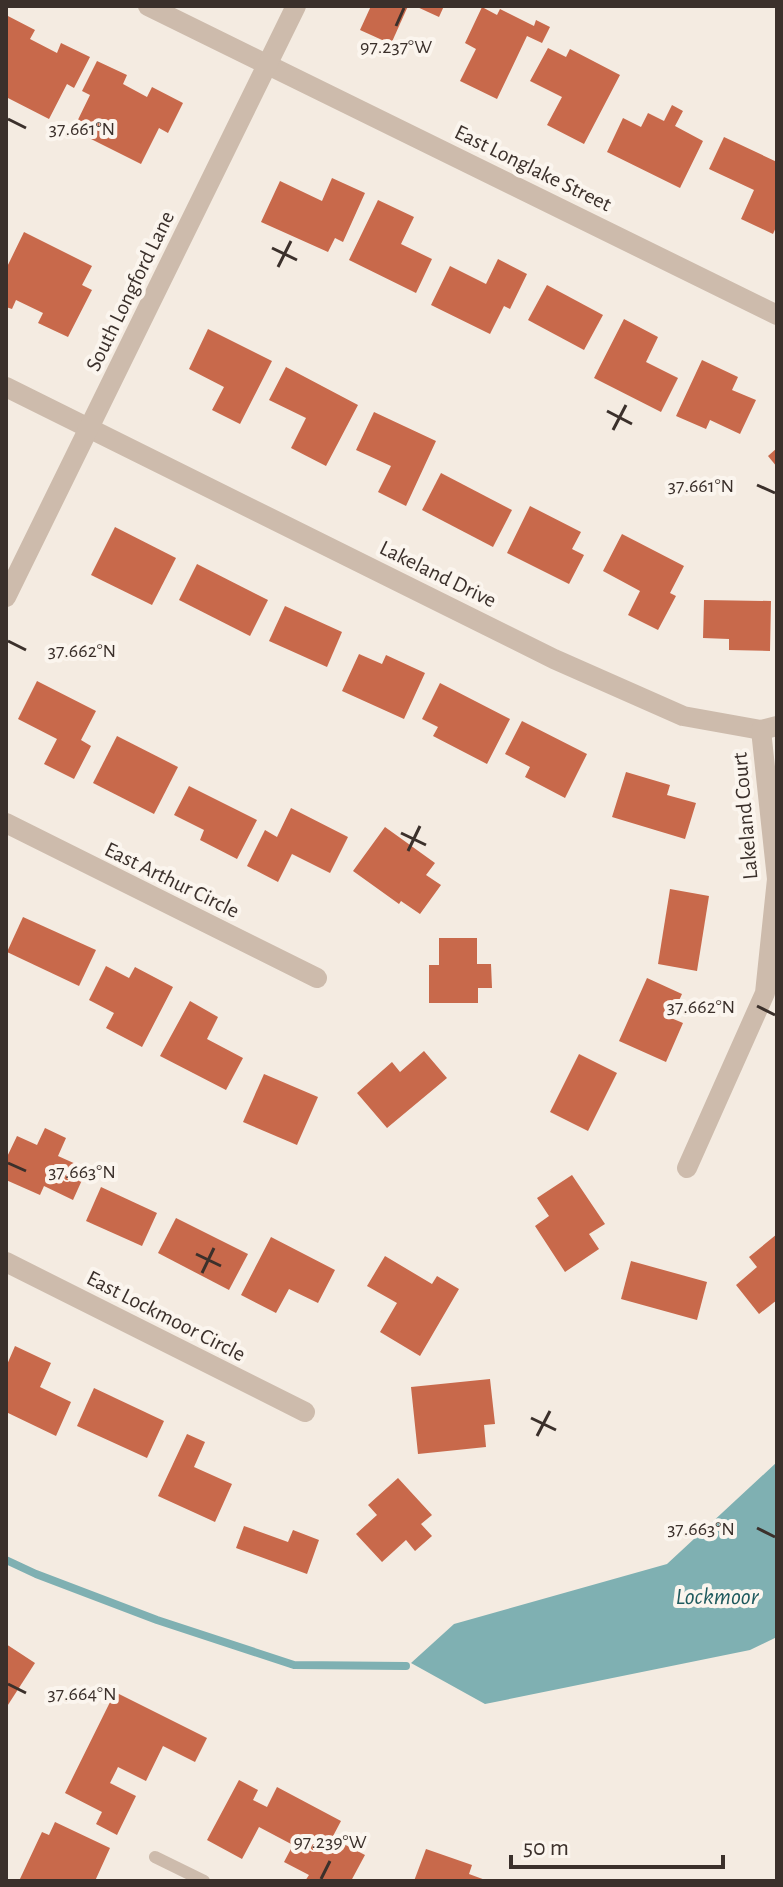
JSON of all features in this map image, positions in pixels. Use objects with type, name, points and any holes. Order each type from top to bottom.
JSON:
[{"type":"street","name":"East Longlake Street","points":[[148,6],[777,315]]},
{"type":"street","name":"South Longford Lane","points":[[6,597],[296,6]]},
{"type":"street","name":"Lakeland Drive","points":[[6,387],[554,659],[683,716],[769,728]]},
{"type":"street","name":"Lakeland Court","points":[[687,1168],[765,993],[777,879],[769,728]]},
{"type":"street","name":"East Arthur Circle","points":[[6,823],[317,978]]},
{"type":"street","name":"East Lockmoor Circle","points":[[6,1262],[305,1412]]},
{"type":"lane","points":[[155,1857],[204,1881]]},
{"type":"water","name":"Lockmoor","points":[[777,1462],[777,1637],[750,1650],[485,1704],[411,1663],[454,1624],[667,1564]]},
{"type":"building","points":[[371,6],[408,6],[391,44],[360,30]]},
{"type":"building","points":[[415,6],[444,6],[439,17]]},
{"type":"building","points":[[482,7],[497,15],[500,9],[534,26],[536,20],[550,27],[542,43],[527,36],[497,99],[460,81],[476,49],[465,43]]},
{"type":"building","points":[[6,15],[35,30],[30,39],[57,53],[61,43],[90,57],[74,88],[67,84],[49,119],[6,97]]},
{"type":"building","points":[[548,48],[566,57],[570,49],[620,75],[584,144],[547,125],[562,97],[530,81]]},
{"type":"building","points":[[97,61],[127,75],[123,84],[147,97],[152,87],[183,103],[168,133],[159,128],[141,164],[73,130],[90,95],[82,91]]},
{"type":"building","points":[[672,105],[683,111],[675,126],[703,141],[680,188],[607,152],[623,118],[641,127],[648,113],[664,121]]},
{"type":"building","points":[[724,137],[777,162],[777,225],[773,234],[741,219],[754,190],[709,169]]},
{"type":"building","points":[[332,178],[365,193],[343,242],[335,238],[328,252],[261,222],[280,181],[322,201]]},
{"type":"building","points":[[378,200],[414,217],[401,244],[432,259],[416,293],[349,260]]},
{"type":"building","points":[[24,232],[92,266],[82,285],[92,290],[68,337],[38,323],[43,313],[16,300],[12,309],[6,307],[6,269]]},
{"type":"building","points":[[498,259],[527,274],[510,309],[504,306],[490,334],[431,305],[450,266],[486,284]]},
{"type":"building","points":[[547,285],[603,315],[584,350],[528,320]]},
{"type":"building","points":[[624,319],[658,337],[646,362],[678,378],[661,412],[594,378]]},
{"type":"building","points":[[208,329],[272,361],[240,424],[212,410],[224,387],[189,369]]},
{"type":"building","points":[[702,360],[738,377],[732,390],[756,400],[740,434],[710,420],[706,429],[676,416]]},
{"type":"building","points":[[286,367],[358,405],[326,466],[291,448],[306,418],[269,400]]},
{"type":"building","points":[[374,412],[436,441],[406,506],[378,492],[391,466],[356,450]]},
{"type":"building","points":[[777,448],[777,467],[768,456]]},
{"type":"building","points":[[441,473],[512,510],[493,547],[422,510]]},
{"type":"building","points":[[530,506],[581,532],[572,549],[584,555],[569,584],[507,553]]},
{"type":"building","points":[[115,527],[176,558],[152,605],[91,575]]},
{"type":"building","points":[[622,534],[684,566],[670,593],[676,596],[658,630],[628,615],[640,591],[603,571]]},
{"type":"building","points":[[197,564],[268,600],[250,636],[179,600]]},
{"type":"building","points":[[704,600],[771,601],[770,651],[729,650],[729,639],[703,638]]},
{"type":"building","points":[[285,606],[342,632],[327,667],[269,641]]},
{"type":"building","points":[[359,654],[382,664],[386,655],[425,673],[404,719],[342,691]]},
{"type":"building","points":[[37,681],[96,711],[81,740],[91,746],[74,779],[44,764],[57,739],[18,719]]},
{"type":"building","points":[[440,683],[510,719],[487,764],[433,736],[438,727],[422,719]]},
{"type":"building","points":[[522,721],[587,754],[565,798],[525,777],[530,767],[505,754]]},
{"type":"building","points":[[117,736],[178,767],[154,814],[93,783]]},
{"type":"building","points":[[626,772],[670,785],[667,795],[696,803],[685,839],[612,817]]},
{"type":"building","points":[[189,786],[257,820],[237,859],[200,840],[204,830],[174,815]]},
{"type":"building","points":[[291,808],[348,837],[330,873],[292,854],[278,882],[247,866],[265,830],[277,837]]},
{"type":"building","points":[[385,827],[435,863],[426,875],[441,885],[420,914],[401,901],[399,904],[353,871]]},
{"type":"building","points":[[670,889],[709,896],[697,971],[658,964]]},
{"type":"building","points":[[23,917],[96,950],[79,986],[7,952]]},
{"type":"building","points":[[439,938],[477,938],[477,964],[491,964],[492,988],[478,988],[478,1003],[429,1003],[429,965],[439,965]]},
{"type":"building","points":[[106,966],[129,978],[135,967],[173,987],[142,1047],[106,1028],[114,1013],[89,1000]]},
{"type":"building","points":[[647,978],[682,994],[671,1018],[683,1023],[666,1062],[619,1041]]},
{"type":"building","points":[[190,1001],[218,1017],[207,1039],[243,1058],[226,1090],[160,1056]]},
{"type":"building","points":[[424,1051],[447,1078],[387,1128],[357,1093],[392,1062],[400,1072]]},
{"type":"building","points":[[579,1054],[617,1073],[588,1131],[550,1112]]},
{"type":"building","points":[[264,1074],[318,1097],[297,1145],[243,1122]]},
{"type":"building","points":[[45,1128],[66,1138],[58,1156],[87,1169],[73,1200],[44,1186],[40,1195],[6,1180],[6,1159],[17,1136],[37,1145]]},
{"type":"building","points":[[572,1175],[605,1224],[589,1234],[599,1249],[565,1272],[535,1226],[549,1216],[537,1198]]},
{"type":"building","points":[[101,1187],[157,1213],[142,1246],[86,1221]]},
{"type":"building","points":[[176,1218],[248,1254],[229,1290],[158,1253]]},
{"type":"building","points":[[777,1234],[777,1300],[759,1314],[736,1285],[757,1267],[749,1257]]},
{"type":"building","points":[[271,1237],[335,1270],[318,1303],[289,1289],[276,1313],[241,1295]]},
{"type":"building","points":[[385,1256],[432,1284],[437,1276],[459,1289],[420,1356],[380,1332],[397,1303],[367,1286]]},
{"type":"building","points":[[631,1261],[707,1282],[697,1320],[621,1299]]},
{"type":"building","points":[[15,1346],[51,1363],[40,1387],[71,1402],[56,1436],[6,1412],[6,1367]]},
{"type":"building","points":[[490,1379],[495,1424],[484,1425],[486,1447],[418,1454],[411,1387]]},
{"type":"building","points":[[94,1388],[164,1421],[147,1458],[77,1426]]},
{"type":"building","points":[[187,1434],[205,1442],[194,1467],[232,1484],[215,1522],[158,1496]]},
{"type":"building","points":[[398,1478],[432,1515],[421,1524],[432,1536],[415,1551],[406,1540],[382,1562],[356,1534],[377,1515],[368,1505]]},
{"type":"building","points":[[244,1526],[288,1542],[293,1530],[319,1540],[307,1574],[236,1548]]},
{"type":"building","points":[[6,1644],[35,1663],[6,1708]]},
{"type":"building","points":[[115,1692],[207,1738],[195,1762],[163,1746],[146,1781],[118,1767],[110,1783],[136,1796],[117,1835],[96,1824],[102,1812],[65,1793]]},
{"type":"building","points":[[239,1780],[258,1790],[253,1800],[267,1807],[277,1787],[341,1821],[332,1838],[365,1855],[351,1881],[305,1881],[309,1875],[284,1862],[293,1845],[259,1827],[242,1859],[207,1840]]},
{"type":"building","points":[[55,1822],[110,1848],[95,1881],[19,1881],[42,1832],[49,1835]]},
{"type":"building","points":[[426,1849],[472,1865],[469,1874],[488,1881],[414,1881]]},
{"type":"waterway","points":[[6,1560],[157,1620],[294,1665],[406,1666]]}]
